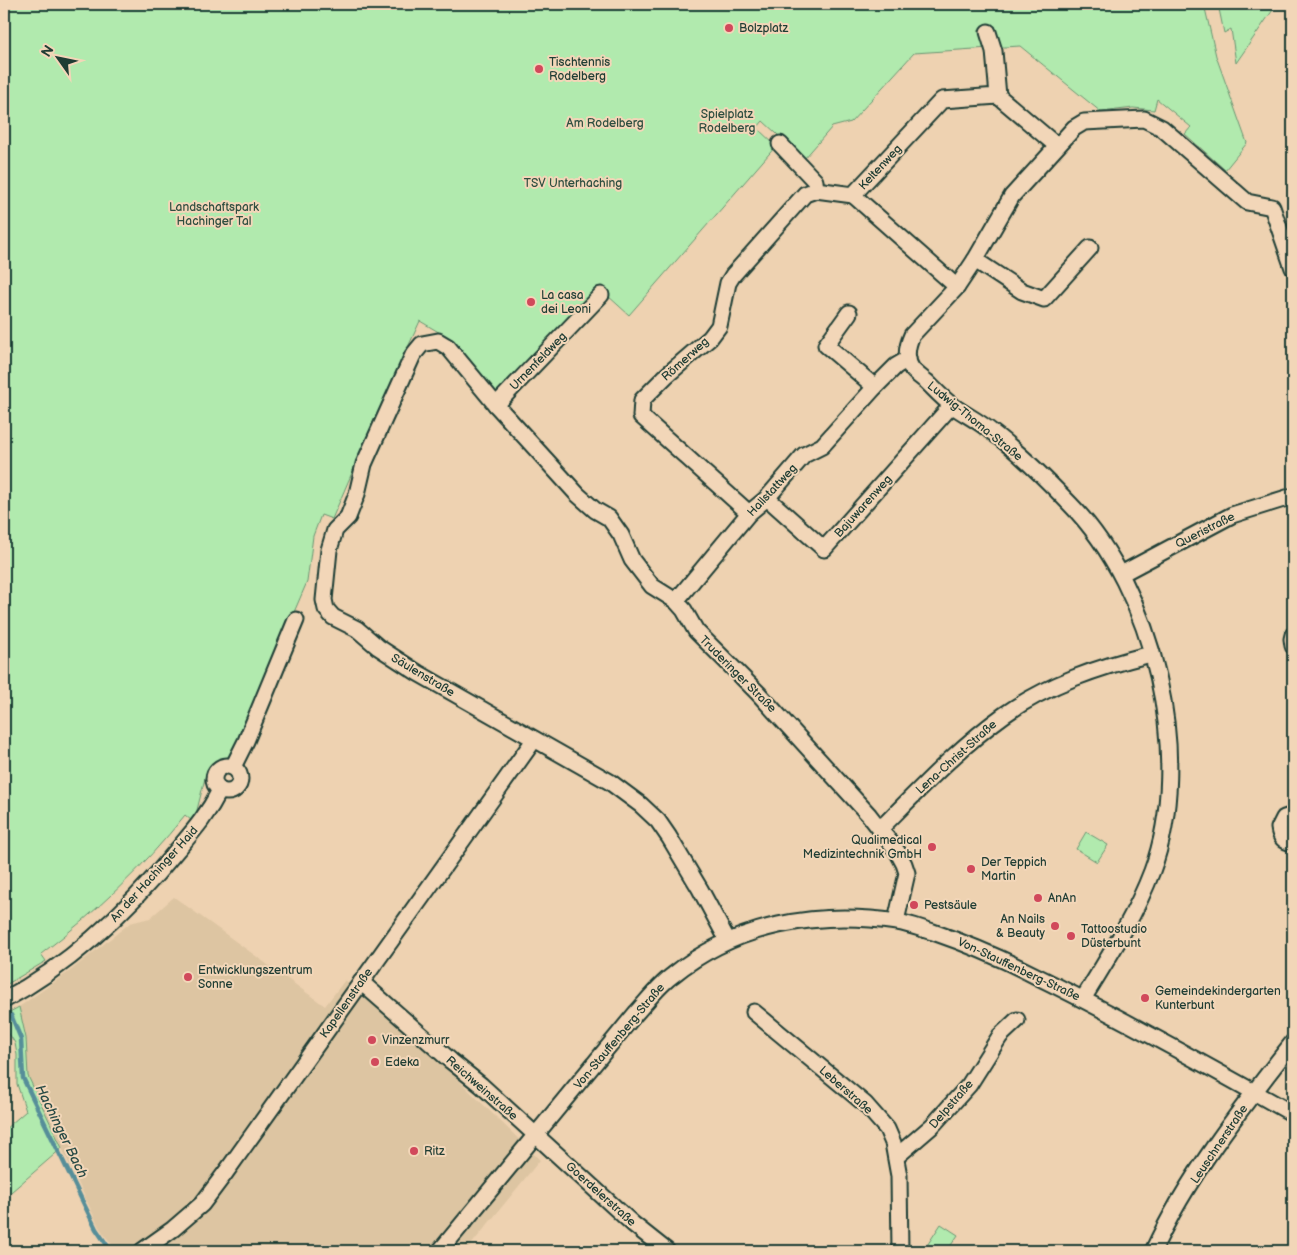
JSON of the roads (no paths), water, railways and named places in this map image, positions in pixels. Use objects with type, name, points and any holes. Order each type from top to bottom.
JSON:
[{"type":"street","points":[[988,32],[994,51],[998,96],[1057,146]]},
{"type":"street","name":"Keltenweg","points":[[957,287],[853,195],[942,100],[998,96]]},
{"type":"street","points":[[908,359],[907,345],[912,336],[957,287],[1012,196],[1074,128],[1084,122],[1144,119],[1162,128],[1247,202],[1272,207],[1293,268]]},
{"type":"street","points":[[780,144],[815,181],[816,190],[853,195]]},
{"type":"street","name":"Römerweg","points":[[749,513],[641,416],[642,400],[667,375],[710,338],[719,326],[728,283],[733,274],[805,194],[816,190]]},
{"type":"street","points":[[975,260],[1022,291],[1044,299],[1090,248]]},
{"type":"street","name":"Urnenfeldweg","points":[[496,405],[601,295]]},
{"type":"street","points":[[849,313],[826,345],[875,387]]},
{"type":"street","name":"Truderinger Straße","points":[[431,341],[438,341],[448,347],[496,405],[584,501],[609,518],[621,535],[632,560],[652,586],[676,601],[684,610],[696,631],[758,692],[869,815],[897,852],[907,873],[896,922]]},
{"type":"street","name":"Säulenstraße","points":[[431,341],[422,344],[413,355],[364,464],[357,494],[348,516],[335,530],[328,550],[324,600],[326,609],[333,617],[357,629],[378,647],[418,673],[610,782],[641,805],[658,821],[700,889],[728,940]]},
{"type":"street","name":"Hallstattweg","points":[[676,601],[749,513],[767,498],[804,455],[822,446],[875,387],[896,366],[908,359]]},
{"type":"street","name":"Ludwig-Thoma-Straße","points":[[908,359],[912,369],[952,405],[992,431],[1040,474],[1072,506],[1097,536],[1121,574],[1138,611],[1151,654],[1168,725],[1169,774],[1165,819],[1152,870],[1133,914],[1083,999]]},
{"type":"street","name":"Bajuwarenweg","points":[[767,498],[824,549],[952,405]]},
{"type":"street","name":"Queristraße","points":[[1121,574],[1232,515],[1293,496]]},
{"type":"street","name":"An der Hachinger Haid","points":[[4,1000],[54,968],[109,924],[175,853],[210,810],[220,790],[215,785],[215,772],[226,766],[233,767],[246,741],[296,620]]},
{"type":"street","points":[[1293,635],[1293,646]]},
{"type":"street","name":"Lena-Christ-Straße","points":[[880,829],[975,737],[1005,714],[1048,689],[1083,674],[1117,662],[1151,654]]},
{"type":"street","name":"Kapellenstraße","points":[[142,1251],[173,1229],[202,1204],[534,740]]},
{"type":"street","points":[[1293,815],[1284,818],[1279,828],[1282,838],[1287,842],[1293,843]]},
{"type":"street","name":"Von-Stauffenberg-Straße","points":[[440,1251],[651,995],[672,975],[691,961],[728,940],[764,928],[806,920],[835,918],[896,922],[962,942],[1009,962],[1083,999],[1293,1114]]},
{"type":"street","name":"Reichweinstraße","points":[[361,982],[450,1061],[481,1085],[535,1136]]},
{"type":"street","name":"Leberstraße","points":[[754,1012],[865,1104],[887,1129],[893,1143],[899,1176],[900,1251]]},
{"type":"street","name":"Delpstraße","points":[[896,1157],[932,1126],[970,1085],[1000,1036],[1017,1020]]},
{"type":"street","name":"Leuschnerstraße","points":[[1153,1251],[1192,1183],[1254,1092],[1293,1042]]},
{"type":"street","name":"Goerdelerstraße","points":[[535,1136],[633,1224],[667,1251]]},
{"type":"waterway","name":"Hachinger Bach","points":[[11,1015],[21,1039],[23,1078],[96,1229],[111,1251]]},
{"type":"place","name":"Bolzplatz","points":[[729,28]]},
{"type":"place","name":"Tischtennis Rodelberg","points":[[539,69]]},
{"type":"place","name":"La casa dei Leoni","points":[[531,302]]},
{"type":"place","name":"Qualimedical Medizintechnik GmbH","points":[[932,847]]},
{"type":"place","name":"Der Teppich Martin","points":[[971,869]]},
{"type":"place","name":"AnAn","points":[[1038,898]]},
{"type":"place","name":"Pestsäule","points":[[914,905]]},
{"type":"place","name":"An Nails & Beauty","points":[[1055,926]]},
{"type":"place","name":"Tattoostudio Düsterbunt","points":[[1071,936]]},
{"type":"place","name":"Entwicklungszentrum Sonne","points":[[188,977]]},
{"type":"place","name":"Gemeindekindergarten Kunterbunt","points":[[1145,998]]},
{"type":"place","name":"Vinzenzmurr","points":[[372,1040]]},
{"type":"place","name":"Edeka","points":[[375,1062]]},
{"type":"place","name":"Ritz","points":[[414,1151]]},
{"type":"park label","name":"Spielplatz Rodelberg","points":[[727,121]]},
{"type":"park label","name":"Am Rodelberg","points":[[605,123]]},
{"type":"park label","name":"TSV Unterhaching","points":[[573,183]]},
{"type":"park label","name":"Landschaftspark Hachinger Tal","points":[[214,214]]}]
